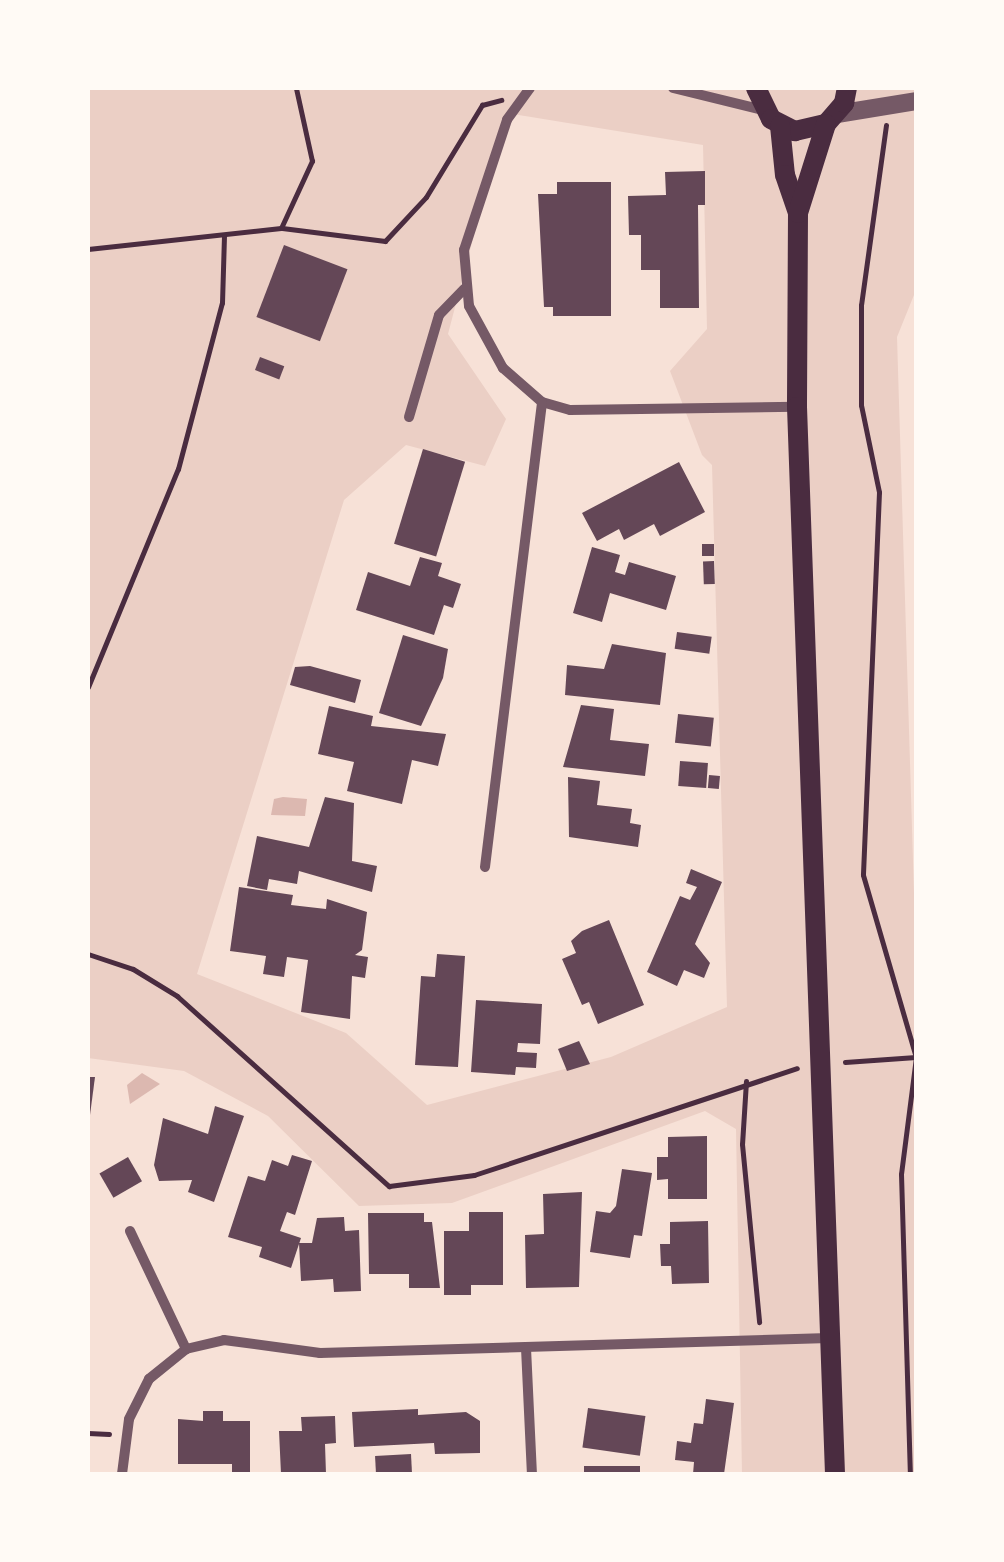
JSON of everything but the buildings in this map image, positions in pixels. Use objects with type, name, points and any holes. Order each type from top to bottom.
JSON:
[{"type":"main road","points":[[756,88],[763,110],[780,126],[811,130],[831,119]]},
{"type":"main road","points":[[835,1474],[797,407],[798,213],[831,119],[847,88]]},
{"type":"main road","points":[[780,126],[785,175],[798,213]]},
{"type":"street","points":[[530,88],[475,202],[464,250],[465,288],[482,338],[542,402],[597,413],[797,407]]},
{"type":"street","points":[[673,88],[763,110]]},
{"type":"street","points":[[831,119],[916,102]]},
{"type":"street","points":[[409,417],[439,314],[465,288]]},
{"type":"street","points":[[485,867],[542,402]]},
{"type":"street","points":[[130,1232],[186,1349]]},
{"type":"street","points":[[122,1474],[134,1404],[164,1362],[186,1349],[224,1340],[320,1353],[830,1338]]},
{"type":"street","points":[[526,1348],[532,1474]]},
{"type":"path","points":[[281,228],[312,161],[296,88]]},
{"type":"path","points":[[88,249],[281,228],[385,241],[426,198],[486,101],[519,104]]},
{"type":"path","points":[[888,109],[861,305],[861,405],[879,492],[863,875],[916,1057],[901,1174],[910,1474]]},
{"type":"path","points":[[88,687],[178,469],[222,302],[224,236]]},
{"type":"path","points":[[88,954],[133,969],[177,996],[389,1186],[474,1176],[746,1080],[797,1068]]},
{"type":"path","points":[[845,1062],[916,1057]]},
{"type":"path","points":[[746,1080],[742,1144],[760,1340]]},
{"type":"shaded area","points":[[88,88],[916,88],[916,290],[897,337],[916,959],[916,1474],[742,1474],[736,1129],[705,1111],[452,1203],[359,1206],[268,1116],[184,1071],[88,1058]],"holes":[[[506,113],[703,145],[707,329],[670,371],[702,455],[712,465],[727,1007],[611,1057],[427,1105],[346,1033],[197,974],[344,500],[406,445],[485,466],[506,419],[448,334]]]},
{"type":"shaded area","points":[[274,799],[307,799],[305,816],[271,815]]},
{"type":"shaded area","points":[[142,1073],[160,1084],[130,1104],[127,1085]]}]
